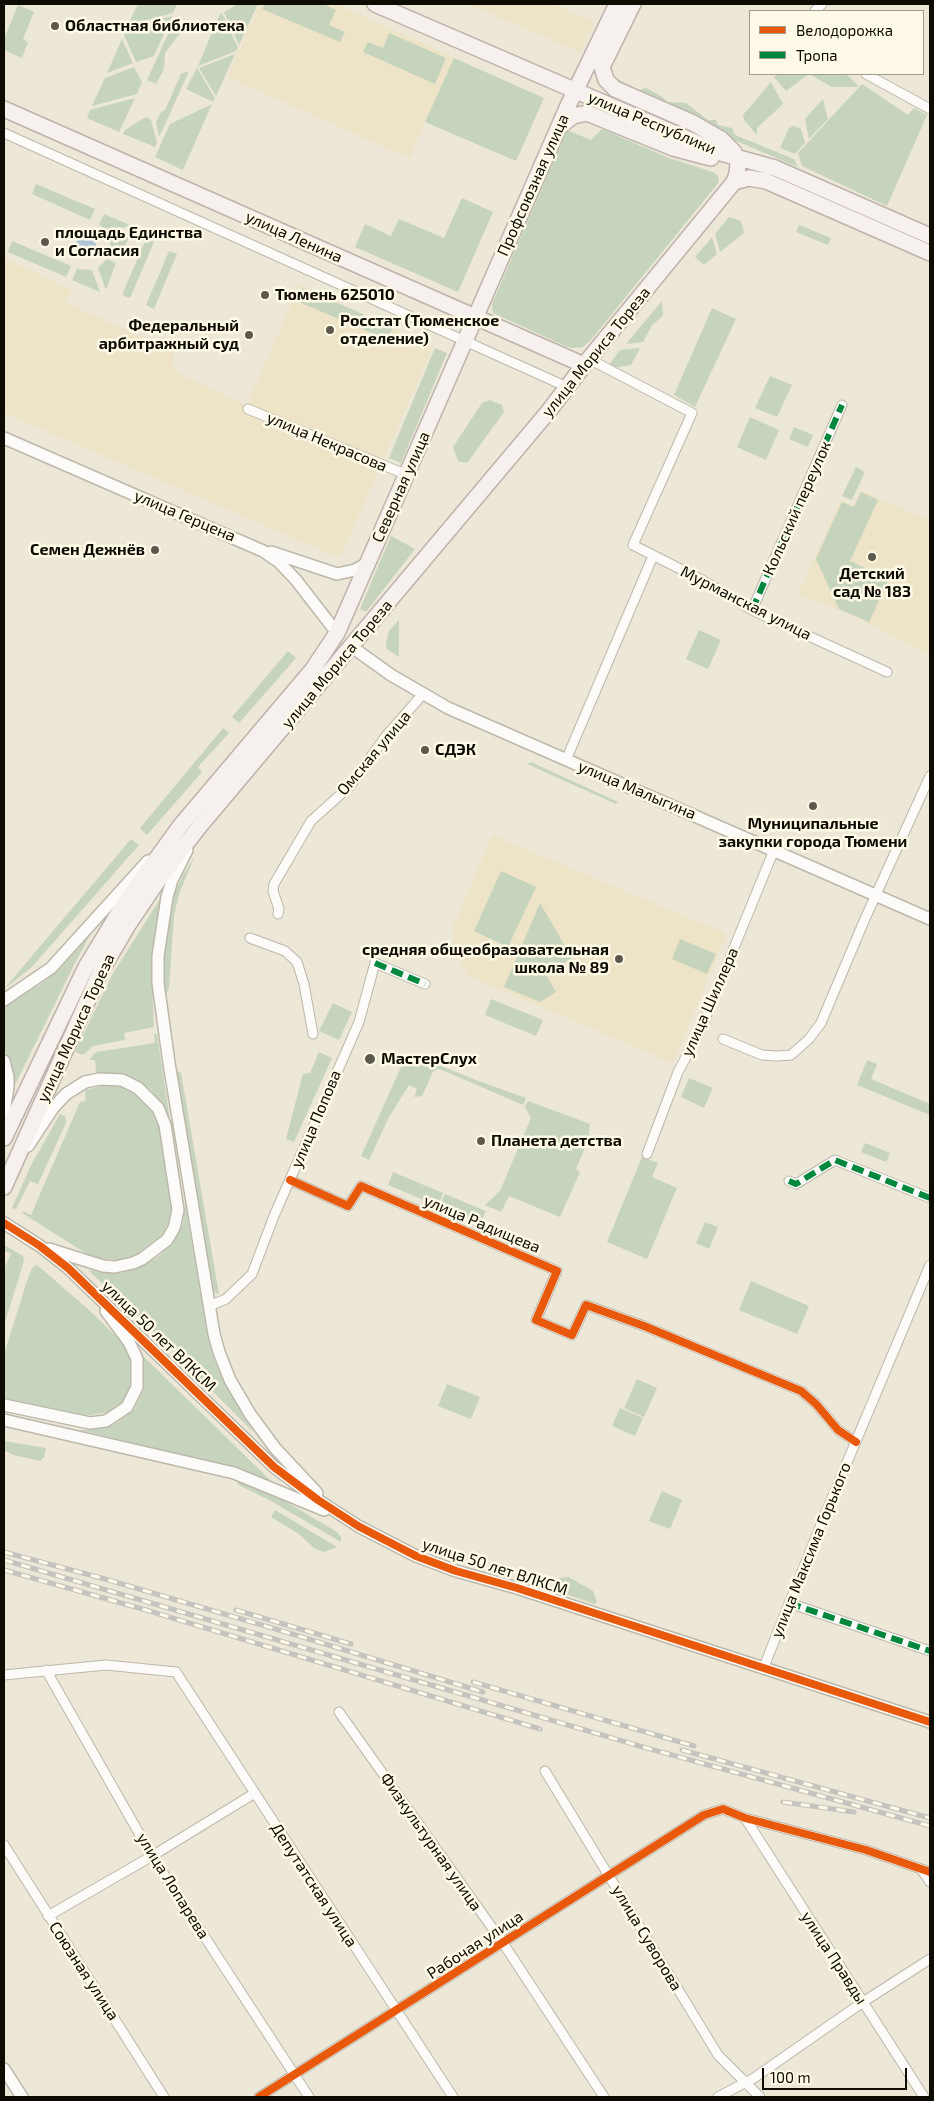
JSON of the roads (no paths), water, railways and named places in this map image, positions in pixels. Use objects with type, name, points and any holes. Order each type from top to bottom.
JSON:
[{"type":"main road","name":"улица Республики","points":[[375,4],[699,144],[736,158],[775,168],[930,236]]},
{"type":"main road","name":"Профсоюзная улица","points":[[464,340],[575,90],[618,4]]},
{"type":"main road","points":[[633,4],[602,67],[606,80],[610,85],[700,127],[729,146],[736,158],[738,169],[734,182]]},
{"type":"main road","name":"улица Ленина","points":[[4,109],[474,316],[587,362]]},
{"type":"main road","points":[[558,128],[573,116],[587,113],[673,148],[718,161],[730,161],[736,158]]},
{"type":"main road","points":[[734,182],[749,178],[766,181],[930,253]]},
{"type":"main road","name":"улица Мориса Тореза","points":[[12,1170],[100,972],[140,906],[199,827],[352,647],[734,182]]},
{"type":"main road","name":"Северная улица","points":[[337,633],[464,340]]},
{"type":"main road","points":[[337,633],[352,647]]},
{"type":"main road","name":"улица Мориса Тореза","points":[[4,1138],[74,990],[100,943],[136,887],[181,825],[313,669],[337,633]]},
{"type":"street","points":[[868,75],[930,109]]},
{"type":"street","name":"улица Ленина","points":[[4,133],[567,387]]},
{"type":"street","name":"Мурманская улица","points":[[587,362],[692,413],[633,545],[702,580],[752,610],[886,672]]},
{"type":"street","name":"Кольский переулок","points":[[752,610],[842,405]]},
{"type":"street","name":"улица Некрасова","points":[[248,409],[407,475]]},
{"type":"street","name":"улица Герцена","points":[[4,438],[255,547],[284,567],[337,633]]},
{"type":"street","points":[[255,547],[337,574],[355,570],[366,564]]},
{"type":"street","points":[[566,760],[653,556]]},
{"type":"street","name":"улица Малыгина","points":[[352,647],[391,675],[423,694],[566,760],[930,919]]},
{"type":"street","name":"Омская улица","points":[[278,914],[279,909],[273,891],[274,884],[312,821],[350,786],[386,736],[423,694]]},
{"type":"street","points":[[723,1039],[762,1055],[776,1056],[791,1055],[809,1039],[821,1023],[876,894],[929,781]]},
{"type":"street","points":[[4,1000],[51,968],[181,825]]},
{"type":"street","points":[[199,827],[172,880],[166,897],[158,956],[158,983],[169,1063],[219,1352],[238,1394],[274,1448],[336,1512]]},
{"type":"street","name":"улица Шиллера","points":[[647,1154],[675,1079],[700,1030],[774,850]]},
{"type":"street","points":[[250,938],[285,951],[297,962],[304,984],[313,1034]]},
{"type":"street","name":"улица Попова","points":[[210,1306],[226,1299],[252,1274],[358,1022],[374,963],[426,984]]},
{"type":"street","points":[[4,1061],[8,1082],[4,1112]]},
{"type":"street","points":[[12,1170],[59,1101],[78,1085],[91,1080],[115,1079],[138,1088],[158,1108],[165,1126],[178,1210],[174,1228],[160,1247],[132,1264],[115,1267],[90,1262],[40,1246]]},
{"type":"street","points":[[789,1181],[796,1184],[835,1160],[930,1198]]},
{"type":"street","name":"улица Радищева","points":[[290,1180],[348,1206],[361,1186],[557,1271],[536,1320],[572,1335],[586,1305],[644,1326],[801,1391],[816,1404],[838,1430],[856,1442]]},
{"type":"street","name":"улица 50 лет ВЛКСМ","points":[[4,1223],[40,1246],[88,1286],[258,1453],[301,1488],[348,1520],[416,1556],[456,1571],[517,1588],[930,1722]]},
{"type":"street","name":"улица Максима Горького","points":[[763,1669],[930,1265]]},
{"type":"street","points":[[4,1405],[77,1422],[98,1423],[106,1421],[127,1407],[135,1395],[138,1378],[137,1359],[129,1342],[88,1286]]},
{"type":"street","points":[[4,1420],[234,1473],[348,1520]]},
{"type":"street","points":[[789,1603],[930,1651]]},
{"type":"street","name":"Депутатская улица","points":[[46,1670],[106,1665],[176,1672],[453,2097]]},
{"type":"street","points":[[4,1675],[46,1670]]},
{"type":"street","name":"улица Лопарева","points":[[46,1670],[152,1856],[309,2097]]},
{"type":"street","name":"Физкультурная улица","points":[[339,1712],[503,1943],[604,2097]]},
{"type":"street","name":"улица Суворова","points":[[545,1770],[718,2055],[760,2097]]},
{"type":"street","points":[[48,1916],[152,1856],[255,1793]]},
{"type":"street","name":"Рабочая улица","points":[[259,2097],[704,1815],[724,1809],[745,1818]]},
{"type":"street","points":[[745,1818],[866,1850],[926,1870],[930,1882]]},
{"type":"street","name":"улица Правды","points":[[745,1818],[924,2097]]},
{"type":"street","name":"Союзная улица","points":[[4,1845],[164,2097]]},
{"type":"street","points":[[718,2097],[746,2082],[930,1959]]},
{"type":"street","points":[[4,2069],[22,2097]]},
{"type":"water","points":[[86,235],[93,238],[96,245],[93,252],[86,255],[79,252],[76,245],[79,238]]},
{"type":"railway","points":[[4,1552],[105,1579],[483,1692]]},
{"type":"railway","points":[[4,1560],[643,1747],[930,1826]]},
{"type":"railway","points":[[4,1570],[146,1610],[540,1729]]},
{"type":"railway","points":[[236,1610],[351,1644]]},
{"type":"railway","points":[[473,1682],[694,1746]]},
{"type":"railway","points":[[682,1750],[930,1818]]},
{"type":"railway","points":[[783,1802],[854,1812]]},
{"type":"place","name":"Областная библиотека","points":[[55,26]]},
{"type":"place","name":"площадь Единства и Согласия","points":[[45,242]]},
{"type":"place","name":"Тюмень 625010","points":[[265,295]]},
{"type":"place","name":"Росстат (Тюменское отделение)","points":[[330,330]]},
{"type":"place","name":"Федеральный арбитражный суд","points":[[249,335]]},
{"type":"place","name":"Семен Дежнёв","points":[[155,550]]},
{"type":"place","name":"Детский сад № 183","points":[[872,557]]},
{"type":"place","name":"СДЭК","points":[[425,750]]},
{"type":"place","name":"Муниципальные закупки города Тюмени","points":[[813,806]]},
{"type":"place","name":"средняя общеобразовательная школа № 89","points":[[619,959]]},
{"type":"place","name":"МастерСлух","points":[[370,1059]]},
{"type":"place","name":"Планета детства","points":[[481,1141]]}]
